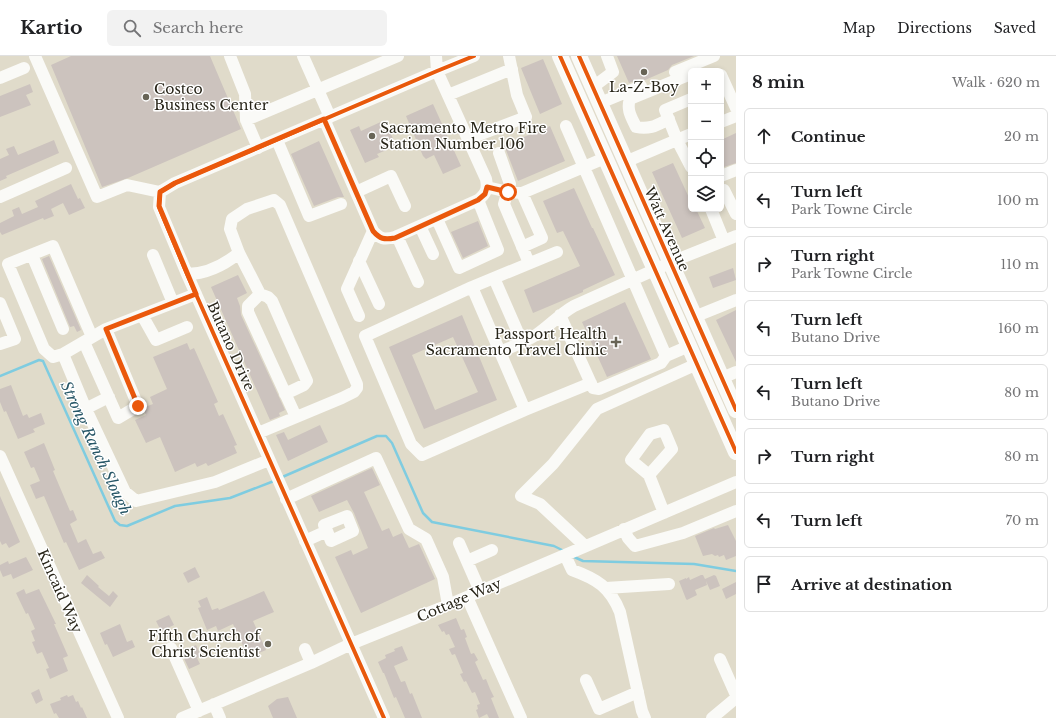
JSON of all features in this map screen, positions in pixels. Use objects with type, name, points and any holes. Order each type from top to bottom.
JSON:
[{"type":"main road","name":"Watt Avenue","points":[[560,56],[736,452]]},
{"type":"main road","name":"Watt Avenue","points":[[579,56],[694,317],[729,375],[736,410]]},
{"type":"street","points":[[35,56],[97,197],[127,185],[160,192],[175,183],[474,56]]},
{"type":"street","points":[[230,56],[245,94],[246,120],[258,148]]},
{"type":"street","points":[[303,56],[318,90],[327,118],[373,231],[380,238],[386,240],[478,200],[485,194],[487,187],[486,179],[437,71],[436,56]]},
{"type":"street","points":[[246,120],[398,56]]},
{"type":"street","points":[[468,139],[526,116],[517,95],[509,56]]},
{"type":"street","points":[[593,87],[613,72],[607,56]]},
{"type":"street","points":[[600,102],[709,57]]},
{"type":"street","points":[[706,68],[716,64],[717,68]]},
{"type":"street","points":[[0,78],[24,68]]},
{"type":"street","points":[[448,95],[512,69]]},
{"type":"street","points":[[669,119],[650,128],[645,129],[636,127],[628,110],[630,99],[688,75]]},
{"type":"street","points":[[679,79],[688,80]]},
{"type":"street","points":[[724,84],[736,108]]},
{"type":"street","points":[[688,100],[665,110],[677,140],[688,161]]},
{"type":"street","points":[[724,121],[736,116]]},
{"type":"street","points":[[566,126],[666,356]]},
{"type":"street","points":[[625,162],[688,135]]},
{"type":"street","points":[[277,140],[310,216],[341,204]]},
{"type":"street","points":[[498,153],[510,184],[504,204],[529,264]]},
{"type":"street","points":[[487,187],[508,192],[522,193],[605,158]]},
{"type":"street","points":[[0,197],[66,168]]},
{"type":"street","points":[[724,175],[736,170]]},
{"type":"street","points":[[356,192],[391,176],[405,206]]},
{"type":"street","points":[[724,190],[736,214]]},
{"type":"street","name":"Butano Drive","points":[[160,192],[159,206],[187,274],[270,460],[300,537],[351,644],[384,718]]},
{"type":"street","points":[[522,193],[542,238],[522,247]]},
{"type":"street","points":[[258,433],[342,398],[354,392],[357,388],[357,384],[280,205],[274,200],[247,209],[232,219],[230,229],[239,253],[260,294],[272,300],[307,381],[304,385],[286,394]]},
{"type":"street","points":[[437,219],[459,268],[498,250],[478,200]]},
{"type":"street","points":[[500,352],[543,330],[560,315],[574,306],[670,263],[732,240],[713,212]]},
{"type":"street","points":[[420,226],[433,254]]},
{"type":"street","points":[[359,316],[347,289],[373,231]]},
{"type":"street","points":[[398,236],[418,282]]},
{"type":"street","points":[[106,329],[138,406],[118,418],[109,397],[88,339],[53,246],[8,264],[44,348],[53,357],[63,354],[88,339],[106,329],[196,294]]},
{"type":"street","points":[[557,252],[472,287],[365,336],[411,444],[422,455],[525,410],[591,384]]},
{"type":"street","points":[[187,274],[198,268],[220,262],[239,253]]},
{"type":"street","points":[[32,255],[63,329]]},
{"type":"street","points":[[153,255],[173,304]]},
{"type":"street","points":[[359,261],[379,304]]},
{"type":"street","points":[[494,278],[522,342]]},
{"type":"street","points":[[472,287],[525,410]]},
{"type":"street","points":[[260,294],[248,306],[248,312],[296,417]]},
{"type":"street","points":[[694,317],[736,300]]},
{"type":"street","points":[[0,303],[15,339],[0,344]]},
{"type":"street","points":[[142,315],[156,340],[187,327]]},
{"type":"street","points":[[560,315],[594,388],[599,389],[661,363],[666,356],[689,346]]},
{"type":"street","points":[[63,354],[85,408],[125,492],[136,501],[215,482],[270,460]]},
{"type":"street","points":[[583,547],[540,504],[521,496],[553,464],[597,409],[697,364]]},
{"type":"street","points":[[85,408],[109,397]]},
{"type":"street","points":[[286,499],[376,458],[409,528],[426,539],[443,577],[448,604]]},
{"type":"street","name":"Kincaid Way","points":[[1,460],[118,718]]},
{"type":"street","points":[[649,475],[664,513]]},
{"type":"street","name":"Cottage Way","points":[[182,718],[311,663],[351,644],[736,482]]},
{"type":"street","points":[[624,530],[628,538],[635,546],[683,533],[736,511]]},
{"type":"street","points":[[300,537],[327,532]]},
{"type":"street","points":[[459,543],[480,591]]},
{"type":"street","points":[[467,561],[492,550]]},
{"type":"street","points":[[565,555],[572,570],[596,580],[606,588],[614,599],[620,612],[642,711],[645,718]]},
{"type":"street","points":[[606,588],[669,584]]},
{"type":"street","points":[[467,596],[521,718]]},
{"type":"street","points":[[171,648],[199,711]]},
{"type":"street","points":[[305,649],[311,663]]},
{"type":"street","points":[[720,659],[736,694]]},
{"type":"street","points":[[586,680],[601,714],[638,692]]},
{"type":"street","points":[[712,718],[736,698]]},
{"type":"street","points":[[214,704],[220,718]]},
{"type":"building","name":"Costco Business Center","points":[[71,56],[210,56],[241,129],[128,178],[102,187],[51,65]]},
{"type":"building","name":"La-Z-Boy","points":[[617,56],[694,56],[672,65],[668,70],[645,80],[639,79],[629,83]]},
{"type":"building","points":[[543,59],[562,104],[540,114],[521,68]]},
{"type":"building","points":[[30,84],[33,92],[26,95],[31,105],[0,117],[0,96]]},
{"type":"building","points":[[433,104],[461,166],[443,174],[434,155],[426,159],[423,156],[406,116]]},
{"type":"building","points":[[385,120],[396,146],[377,154],[379,157],[365,163],[350,130],[359,126],[361,131]]},
{"type":"building","points":[[550,126],[565,161],[518,181],[503,146]]},
{"type":"building","points":[[736,133],[736,163],[724,167],[724,140],[724,139]]},
{"type":"building","points":[[54,140],[59,153],[6,176],[7,178],[0,181],[0,159],[9,155],[6,149],[14,146],[18,155]]},
{"type":"building","points":[[319,141],[344,197],[338,197],[314,206],[291,154]]},
{"type":"building","points":[[673,163],[688,196],[688,212],[697,212],[705,228],[682,238],[652,172]]},
{"type":"building","points":[[71,184],[78,199],[80,198],[85,208],[69,215],[63,203],[51,209],[54,216],[44,220],[43,218],[2,235],[0,232],[0,223],[14,216],[12,210],[19,207],[22,214],[38,207],[35,201]]},
{"type":"building","points":[[574,188],[615,275],[583,290],[583,292],[533,313],[524,290],[580,266],[563,231],[557,233],[543,201]]},
{"type":"building","points":[[478,221],[488,246],[463,258],[451,232]]},
{"type":"building","points":[[49,256],[81,330],[77,332],[74,326],[70,327],[42,259]]},
{"type":"building","points":[[733,268],[736,280],[713,288],[709,277]]},
{"type":"building","points":[[238,275],[247,293],[237,298],[241,315],[285,410],[279,413],[280,416],[270,420],[211,287]]},
{"type":"building","points":[[625,302],[651,359],[607,377],[582,322]]},
{"type":"building","points":[[736,310],[736,362],[716,320]]},
{"type":"building","points":[[462,315],[497,400],[424,429],[389,347]],"holes":[[[453,337],[478,392],[435,410],[412,355]]]},
{"type":"building","points":[[187,343],[190,350],[194,348],[218,402],[214,404],[219,416],[223,414],[237,445],[234,446],[237,453],[208,466],[206,463],[197,467],[195,463],[175,472],[160,437],[146,443],[135,420],[146,415],[144,411],[145,407],[153,404],[150,397],[167,389],[153,357]]},
{"type":"building","points":[[11,385],[23,416],[27,414],[29,418],[41,413],[45,424],[33,429],[35,432],[18,439],[6,411],[4,412],[0,402],[0,389]]},
{"type":"building","points":[[320,425],[328,442],[288,461],[276,435],[284,432],[288,440]]},
{"type":"building","points":[[44,443],[55,470],[53,471],[70,511],[73,510],[77,520],[70,524],[78,543],[86,539],[93,554],[101,551],[105,558],[79,570],[66,542],[64,543],[44,496],[36,499],[30,485],[40,481],[34,467],[31,468],[24,452]]},
{"type":"building","points":[[372,468],[380,485],[364,492],[382,531],[389,528],[393,537],[402,533],[409,548],[419,544],[435,579],[361,613],[335,557],[351,550],[353,555],[368,548],[354,513],[347,500],[319,512],[311,496]]},
{"type":"building","points":[[0,496],[20,542],[9,548],[6,543],[2,545],[0,541]]},
{"type":"building","points":[[728,525],[736,541],[736,556],[726,560],[724,555],[719,557],[718,555],[715,556],[712,554],[703,556],[695,536],[714,528]]},
{"type":"building","points":[[26,557],[33,570],[13,579],[11,574],[3,577],[0,570],[0,565],[8,561],[9,564]]},
{"type":"building","points":[[195,567],[200,577],[188,583],[183,573]]},
{"type":"building","points":[[87,575],[109,596],[113,591],[118,596],[110,607],[81,583]]},
{"type":"building","points":[[703,575],[705,579],[714,575],[716,576],[720,586],[710,590],[706,581],[707,585],[695,590],[697,595],[687,600],[679,581],[689,577],[690,580]]},
{"type":"building","points":[[736,582],[736,594],[726,599],[722,589]]},
{"type":"building","points":[[24,589],[26,594],[39,589],[56,624],[54,624],[68,656],[63,658],[68,671],[50,679],[46,669],[49,668],[42,652],[37,654],[32,642],[35,641],[31,631],[35,629],[28,613],[26,614],[16,593]]},
{"type":"building","points":[[264,591],[274,612],[253,621],[266,650],[249,657],[245,657],[241,649],[244,648],[233,624],[218,631],[216,626],[207,630],[198,608],[201,607],[198,601],[207,597],[212,610],[218,608],[219,610]]},
{"type":"building","points":[[169,615],[174,625],[161,631],[156,621]]},
{"type":"building","points":[[456,618],[461,630],[464,629],[467,637],[465,638],[471,654],[474,653],[478,660],[475,662],[483,680],[486,679],[494,697],[491,698],[499,718],[489,718],[487,714],[479,718],[476,710],[478,709],[477,705],[480,704],[475,692],[472,693],[466,681],[464,682],[460,674],[463,673],[455,654],[452,655],[449,649],[455,647],[449,634],[446,635],[444,631],[442,632],[438,625]]},
{"type":"building","points":[[120,624],[127,642],[132,640],[135,647],[113,657],[107,644],[105,645],[100,633]]},
{"type":"building","points":[[196,645],[201,656],[197,658],[200,664],[189,669],[181,652]]},
{"type":"building","points":[[402,646],[408,660],[394,666],[401,682],[405,681],[410,694],[412,693],[422,718],[405,718],[396,697],[394,698],[378,662],[386,658],[385,655],[395,651],[394,649]]},
{"type":"building","points":[[39,689],[43,700],[36,704],[31,693]]},
{"type":"building","points":[[67,695],[68,697],[73,695],[76,702],[78,701],[81,708],[82,707],[87,718],[59,718],[56,713],[54,714],[50,704],[61,700],[60,698]]},
{"type":"building","points":[[288,697],[297,718],[273,718],[268,706],[277,699]]},
{"type":"waterway","name":"Strong Ranch Slough","points":[[0,376],[39,360],[43,361],[115,521],[120,525],[127,526],[175,506],[230,498],[274,481]]},
{"type":"waterway","name":"Strong Ranch Slough","points":[[280,478],[377,436],[386,436],[392,443],[423,513],[432,522],[554,546],[564,551]]},
{"type":"waterway","name":"Strong Ranch Slough","points":[[572,556],[583,561],[694,564],[736,571]]},
{"type":"cycle path","points":[[384,718],[187,274],[159,207],[160,192],[175,183],[474,56]]},
{"type":"cycle path","points":[[560,56],[736,452]]},
{"type":"cycle path","points":[[579,56],[736,410]]},
{"type":"place","name":"La-Z-Boy","points":[[644,72]]},
{"type":"place","name":"Costco Business Center","points":[[146,97]]},
{"type":"place","name":"Sacramento Metro Fire Station Number 106","points":[[372,136]]},
{"type":"place","name":"Passport Health Sacramento Travel Clinic","points":[[616,342]]},
{"type":"place","name":"Fifth Church of Christ Scientist","points":[[268,644]]},
{"type":"route","points":[[138,406],[106,329],[196,294],[159,206],[160,192],[175,183],[324,119],[373,231],[380,238],[386,240],[395,238],[478,200],[485,194],[487,187],[508,192]]}]
